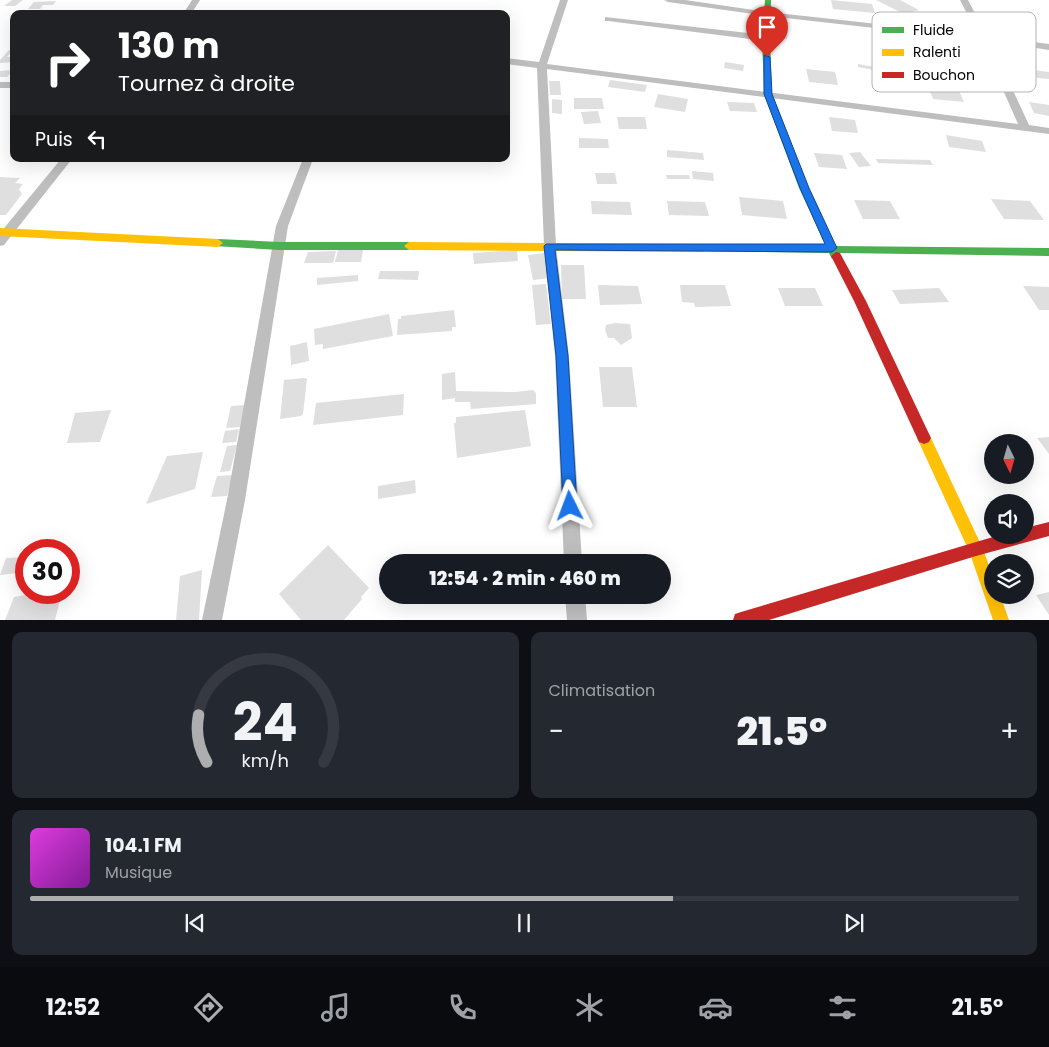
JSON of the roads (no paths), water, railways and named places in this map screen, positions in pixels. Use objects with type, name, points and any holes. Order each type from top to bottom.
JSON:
[{"type":"street","points":[[564,0],[542,66],[550,246],[562,356],[574,554]]},
{"type":"street","points":[[668,0],[872,26]]},
{"type":"street","points":[[768,0],[766,38],[768,94],[804,188],[832,248],[860,301],[976,549],[1001,620]]},
{"type":"street","points":[[964,0],[970,12]]},
{"type":"street","points":[[608,19],[766,38]]},
{"type":"street","points":[[1036,45],[1049,47]]},
{"type":"street","points":[[510,62],[1049,131]]},
{"type":"street","points":[[1009,92],[1025,128]]},
{"type":"street","points":[[2,235],[64,162]]},
{"type":"street","points":[[212,620],[236,500],[282,226],[307,162]]},
{"type":"street","points":[[2,235],[279,246],[832,248],[1049,252]]},
{"type":"street","points":[[742,620],[976,549],[1049,530]]},
{"type":"street","points":[[799,620],[810,600]]},
{"type":"street","points":[[576,604],[577,620]]}]
